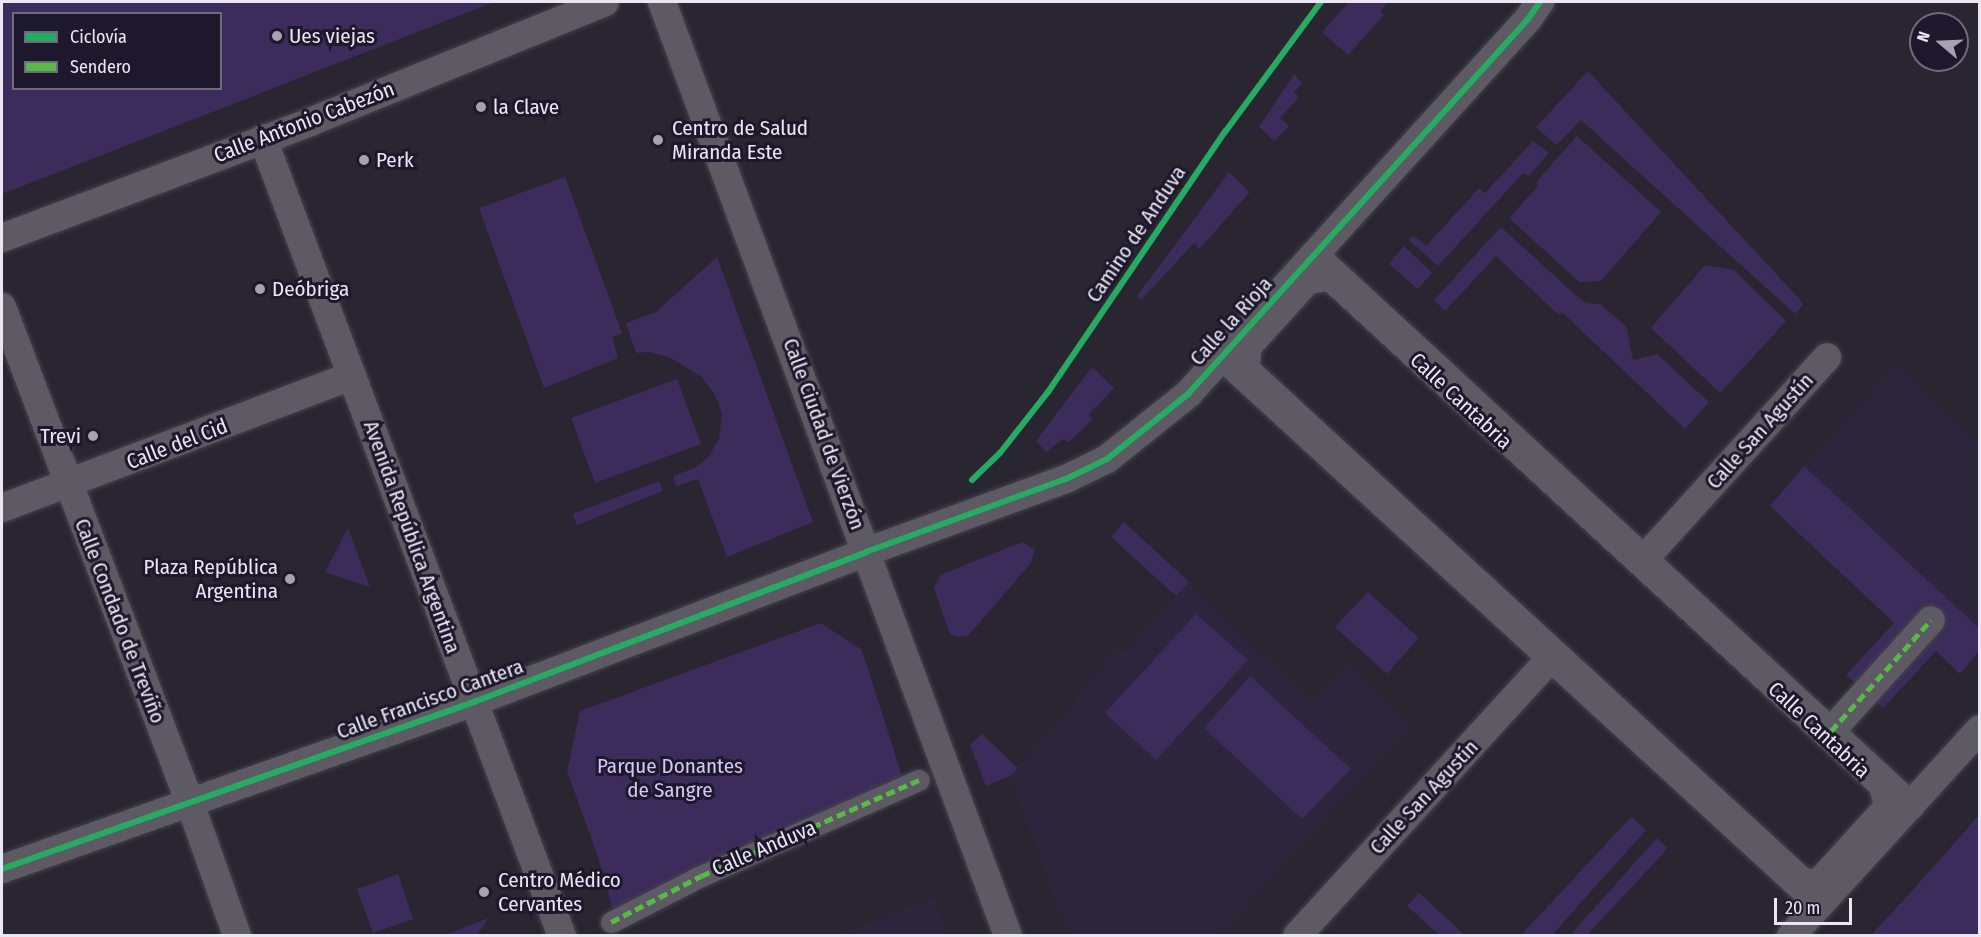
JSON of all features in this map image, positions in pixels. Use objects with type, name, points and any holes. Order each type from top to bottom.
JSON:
[{"type":"street","name":"Calle Antonio Cabezón","points":[[2,238],[263,139],[605,2]]},
{"type":"street","name":"Calle Ciudad de Vierzón","points":[[662,2],[1008,936]]},
{"type":"street","name":"Calle la Rioja","points":[[866,552],[1066,479],[1107,459],[1166,414],[1314,255],[1528,19],[1540,2]]},
{"type":"street","name":"Avenida República Argentina","points":[[263,139],[562,936]]},
{"type":"street","name":"Calle Cantabria","points":[[1314,255],[1645,558],[1911,806]]},
{"type":"street","name":"Calle Cantabria","points":[[1329,280],[1880,786],[1884,805],[1816,880],[1803,878],[1249,368],[1250,348],[1309,283],[1329,280]]},
{"type":"street","name":"Calle Condado de Treviño","points":[[2,307],[190,803],[237,936]]},
{"type":"street","points":[[1222,356],[1820,904]]},
{"type":"street","name":"Calle San Agustín","points":[[1645,558],[1827,357]]},
{"type":"street","name":"Calle del Cid","points":[[2,508],[352,376]]},
{"type":"street","name":"Calle Francisco Cantera","points":[[2,869],[474,702],[866,552]]},
{"type":"street","points":[[1831,731],[1931,620]]},
{"type":"street","name":"Calle San Agustín","points":[[1297,936],[1551,658]]},
{"type":"street","points":[[1791,936],[1980,729]]},
{"type":"street","name":"Calle Anduva","points":[[611,922],[701,876],[919,780]]},
{"type":"shaded area","points":[[1897,365],[1979,443],[1979,628],[1804,466]]},
{"type":"shaded area","points":[[1189,582],[1311,703],[1349,664],[1410,726],[1219,935],[1068,935],[1010,776],[1077,703],[1073,699],[1118,649],[1124,654]]},
{"type":"shaded area","points":[[934,898],[948,935],[838,935]]},
{"type":"green space","points":[[2,2],[494,2],[2,194]]},
{"type":"green space","points":[[1349,2],[1389,2],[1380,11],[1384,15],[1348,55],[1322,32]]},
{"type":"green space","points":[[1588,71],[1804,304],[1795,314],[1581,120],[1556,145],[1536,127]]},
{"type":"green space","points":[[1294,74],[1302,83],[1294,92],[1299,97],[1280,118],[1289,126],[1274,141],[1259,127]]},
{"type":"green space","points":[[1577,136],[1661,212],[1601,281],[1579,282],[1509,218],[1539,185],[1536,182]]},
{"type":"green space","points":[[1533,141],[1549,153],[1529,176],[1523,173],[1438,266],[1409,240],[1413,235],[1426,246],[1479,188],[1485,193]]},
{"type":"green space","points":[[1229,172],[1250,192],[1199,249],[1194,243],[1141,300],[1137,296]]},
{"type":"green space","points":[[565,177],[622,333],[612,337],[618,358],[544,388],[479,208]]},
{"type":"green space","points":[[1501,227],[1586,303],[1600,304],[1626,326],[1633,360],[1657,354],[1709,402],[1685,429],[1562,312],[1559,315],[1496,256],[1445,311],[1434,300]]},
{"type":"green space","points":[[1404,246],[1432,273],[1418,289],[1389,264]]},
{"type":"green space","points":[[717,257],[813,522],[727,557],[698,479],[676,486],[673,476],[695,468],[709,456],[719,439],[722,413],[715,395],[702,377],[669,357],[649,352],[636,353],[626,323],[656,312]]},
{"type":"green space","points":[[1705,265],[1734,270],[1786,321],[1720,393],[1651,328]]},
{"type":"green space","points":[[1092,367],[1114,388],[1089,414],[1092,420],[1069,442],[1063,439],[1046,452],[1036,441]]},
{"type":"green space","points":[[677,379],[701,444],[595,483],[571,418]]},
{"type":"green space","points":[[1804,466],[1979,628],[1979,651],[1960,674],[1936,651],[1883,708],[1846,675],[1894,623],[1770,506]]},
{"type":"green space","points":[[659,481],[663,491],[577,525],[573,514]]},
{"type":"green space","points":[[1124,522],[1189,582],[1176,596],[1111,537]]},
{"type":"green space","points":[[348,528],[370,587],[325,572]]},
{"type":"green space","points":[[1022,542],[1035,550],[1031,563],[968,636],[959,637],[950,634],[934,588],[940,575]]},
{"type":"green space","points":[[1368,592],[1419,638],[1387,674],[1335,627]]},
{"type":"green space","points":[[1196,614],[1248,660],[1156,760],[1105,713]]},
{"type":"green space","name":"Parque Donantes de Sangre","points":[[821,623],[862,650],[902,776],[613,910],[597,854],[567,771],[580,711]]},
{"type":"green space","points":[[1250,676],[1351,769],[1302,819],[1204,728]]},
{"type":"green space","points":[[982,734],[1018,768],[1010,776],[986,786],[970,745]]},
{"type":"green space","points":[[1979,815],[1979,935],[1871,935],[1912,891]]},
{"type":"green space","points":[[1631,817],[1646,830],[1552,935],[1521,935]]},
{"type":"green space","points":[[1657,838],[1668,848],[1587,935],[1570,935]]},
{"type":"green space","points":[[398,874],[413,919],[373,933],[357,889]]},
{"type":"green space","points":[[1419,893],[1465,935],[1439,935],[1407,906]]},
{"type":"green space","points":[[489,918],[477,935],[445,935]]},
{"type":"marked path","points":[[1831,731],[1931,620]]},
{"type":"marked path","points":[[611,922],[701,876],[919,780]]},
{"type":"cycle path","name":"Camino de Anduva","points":[[972,480],[1000,453],[1048,392],[1225,132],[1321,2]]},
{"type":"cycle path","points":[[2,869],[474,702],[866,552],[1066,479],[1107,459],[1188,394],[1528,19],[1540,2]]},
{"type":"place","name":"Ues viejas","points":[[277,36]]},
{"type":"place","name":"la Clave","points":[[481,107]]},
{"type":"place","name":"Centro de Salud Miranda Este","points":[[658,140]]},
{"type":"place","name":"Perk","points":[[364,160]]},
{"type":"place","name":"Deóbriga","points":[[260,289]]},
{"type":"place","name":"Trevi","points":[[93,436]]},
{"type":"place","name":"Plaza República Argentina","points":[[290,579]]},
{"type":"place","name":"Centro Médico Cervantes","points":[[484,892]]}]
